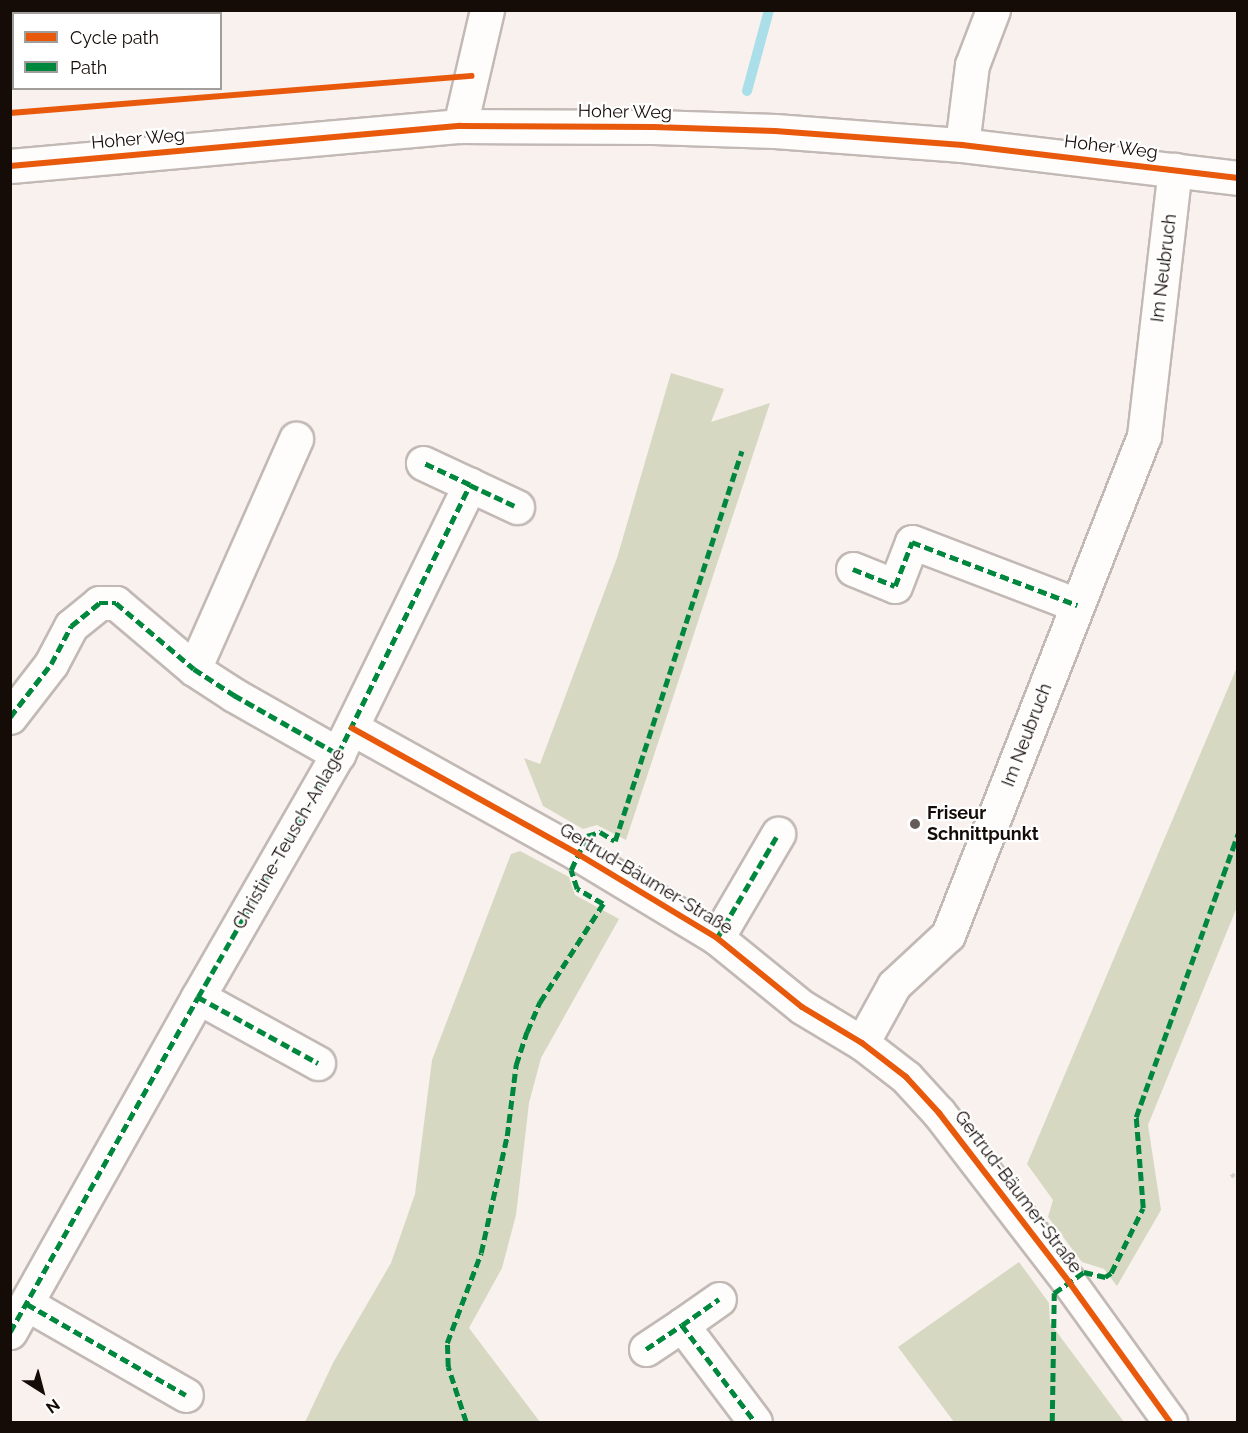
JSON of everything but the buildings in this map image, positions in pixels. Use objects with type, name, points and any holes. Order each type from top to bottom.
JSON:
[{"type":"street","points":[[460,126],[487,10]]},
{"type":"street","points":[[962,145],[972,64],[993,10]]},
{"type":"street","name":"Hoher Weg","points":[[10,166],[460,126],[764,131],[962,145],[1238,178]]},
{"type":"street","name":"Im Neubruch","points":[[862,1043],[894,986],[948,935],[1144,436],[1175,170]]},
{"type":"street","points":[[194,669],[296,440]]},
{"type":"street","points":[[423,463],[517,507]]},
{"type":"street","name":"Christine-Teusch-Anlage","points":[[10,1332],[345,741],[471,486]]},
{"type":"street","points":[[853,569],[895,586],[912,542],[1077,605]]},
{"type":"street","name":"Gertrud-Bäumer-Straße","points":[[10,717],[51,664],[71,626],[99,603],[116,603],[194,669],[234,695],[345,741],[578,854],[717,938],[802,1007],[862,1043],[906,1077],[939,1113],[1069,1282],[1170,1422]]},
{"type":"street","name":"Gertrud-Bäumer-Straße","points":[[717,938],[778,834]]},
{"type":"street","points":[[198,997],[318,1063]]},
{"type":"street","points":[[646,1349],[719,1299]]},
{"type":"street","points":[[27,1304],[186,1395]]},
{"type":"street","points":[[682,1324],[755,1422]]},
{"type":"path","points":[[1231,1177],[1238,1172]]},
{"type":"green space","points":[[671,373],[724,389],[711,422],[770,403],[626,840],[597,825],[583,829],[543,806],[524,758],[540,764],[617,558]]},
{"type":"green space","points":[[1237,667],[1237,907],[1148,1125],[1161,1210],[1117,1286],[1104,1269],[1082,1262],[1048,1217],[1053,1200],[1027,1164]]},
{"type":"green space","points":[[520,851],[569,877],[575,895],[619,919],[541,1058],[529,1103],[516,1215],[502,1268],[469,1328],[540,1422],[305,1422],[334,1361],[391,1263],[415,1194],[432,1060],[511,854]]},
{"type":"green space","points":[[1019,1262],[1049,1303],[1050,1323],[1124,1422],[954,1422],[898,1347]]},
{"type":"waterway","points":[[747,91],[769,10]]},
{"type":"marked path","points":[[466,1422],[448,1367],[447,1343],[481,1253],[507,1136],[516,1065],[540,1002],[603,904],[577,889],[571,870],[587,836],[600,832],[615,841],[742,451]]},
{"type":"marked path","points":[[10,1332],[198,997],[338,754],[470,485],[423,463]]},
{"type":"marked path","points":[[470,485],[517,507]]},
{"type":"marked path","points":[[853,569],[895,586],[912,542],[1077,605]]},
{"type":"marked path","points":[[10,717],[51,664],[71,626],[99,603],[116,603],[194,669],[234,695],[338,754]]},
{"type":"marked path","points":[[1052,1422],[1054,1293],[1084,1272],[1105,1277],[1111,1273],[1143,1208],[1136,1117],[1238,833]]},
{"type":"marked path","points":[[717,938],[778,834]]},
{"type":"marked path","points":[[198,997],[318,1063]]},
{"type":"marked path","points":[[682,1325],[719,1299]]},
{"type":"marked path","points":[[27,1304],[186,1395]]},
{"type":"marked path","points":[[646,1349],[682,1325],[755,1422]]},
{"type":"cycle path","points":[[10,113],[472,76]]},
{"type":"cycle path","points":[[10,166],[460,126],[654,127],[775,131],[962,145],[1238,178]]},
{"type":"cycle path","points":[[352,728],[578,854],[717,938],[802,1007],[862,1043],[906,1077],[939,1113],[1069,1282],[1170,1422]]},
{"type":"place","name":"Friseur Schnittpunkt","points":[[915,824]]}]
